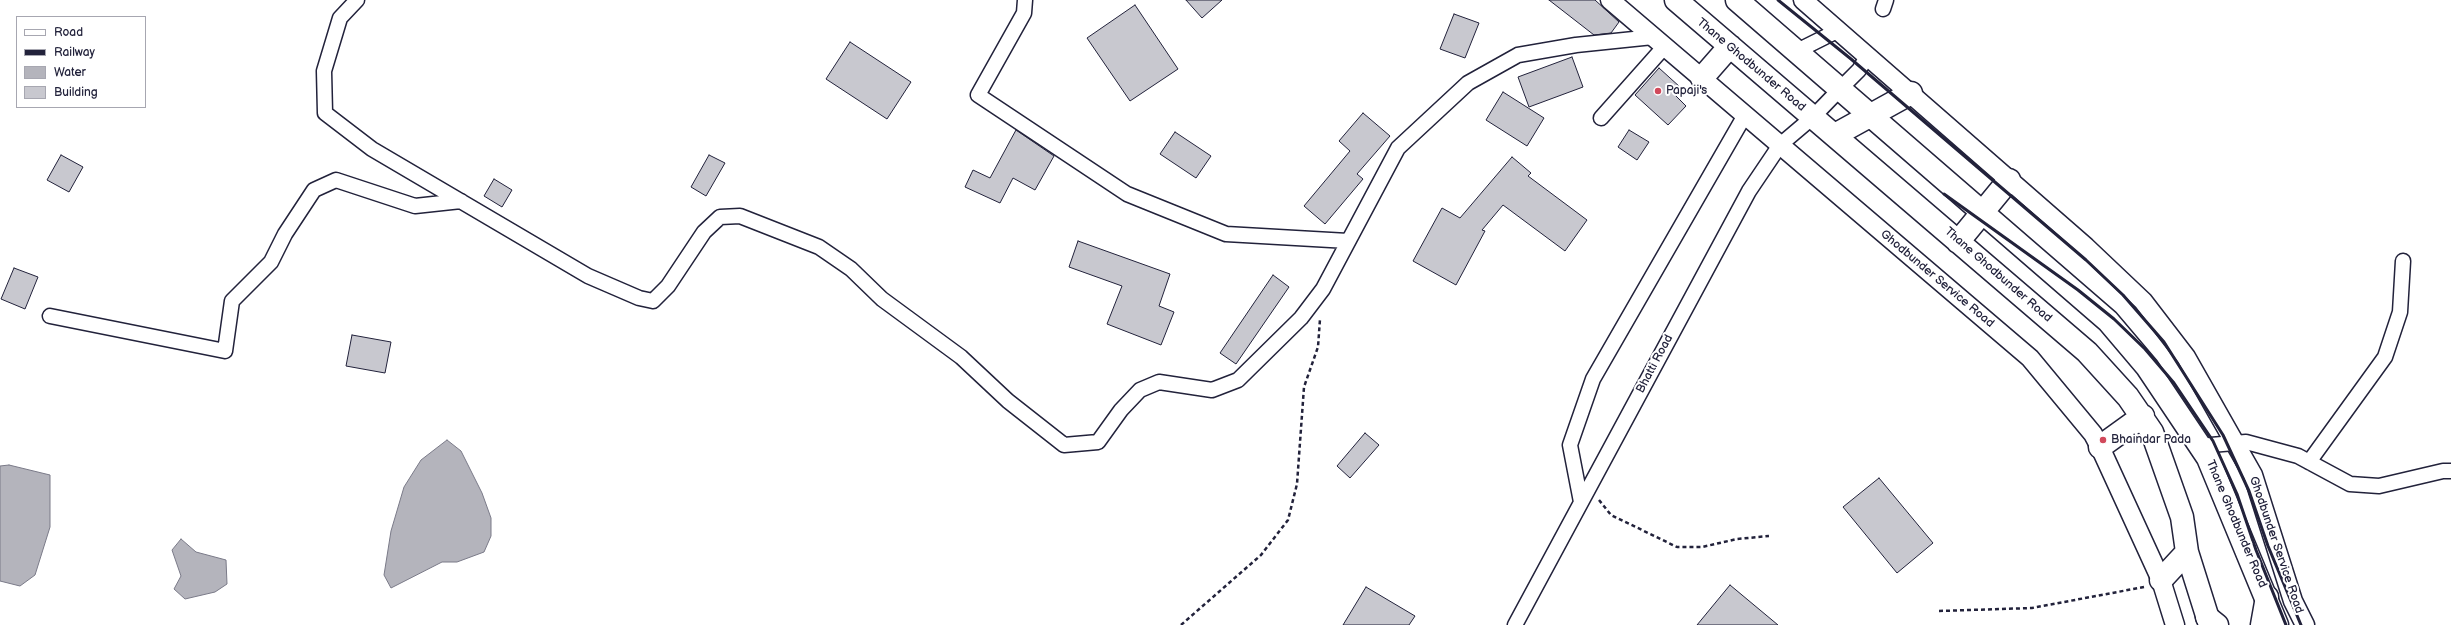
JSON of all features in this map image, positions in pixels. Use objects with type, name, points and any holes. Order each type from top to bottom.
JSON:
[{"type":"main road","name":"Thane Ghodbunder Road","points":[[1676,0],[2087,352],[2142,416],[2152,432],[2182,517],[2187,552],[2211,622]]},
{"type":"main road","name":"Thane Ghodbunder Road","points":[[1737,0],[1841,88],[1982,213],[2108,321],[2147,367],[2208,458],[2267,597],[2277,625]]},
{"type":"main road","points":[[1702,78],[1730,46]]},
{"type":"main road","points":[[1834,136],[1911,94]]},
{"type":"main road","points":[[1958,242],[2009,180]]},
{"type":"main road","points":[[2100,447],[2142,416]]},
{"type":"main road","points":[[2161,580],[2187,552]]},
{"type":"main road","points":[[2262,625],[2267,597]]},
{"type":"street","points":[[357,0],[340,18],[324,71],[325,113],[372,149],[588,276],[618,291],[653,301],[668,286],[704,232],[720,217],[740,216],[819,246],[851,269],[882,299],[961,357],[1008,401],[1064,445],[1098,442],[1121,410],[1140,390],[1159,382],[1212,390],[1238,380],[1301,318],[1323,289],[1398,148],[1468,83],[1518,55],[1576,45],[1659,41]]},
{"type":"street","points":[[1025,0],[1024,13],[978,95],[1127,194],[1226,234],[1348,241]]},
{"type":"street","name":"Ghodbunder Service Road","points":[[1610,0],[2030,358],[2093,434],[2161,580],[2175,625]]},
{"type":"street","name":"Ghodbunder Service Road","points":[[1803,0],[1868,55],[2086,247],[2143,301],[2186,357],[2253,475],[2293,601],[2305,625]]},
{"type":"street","points":[[1797,51],[1839,30]]},
{"type":"street","points":[[1601,118],[1659,41]]},
{"type":"street","name":"Bhatti Road","points":[[1515,625],[1748,191],[1780,145],[1813,117],[1859,70],[1868,55]]},
{"type":"street","points":[[1581,502],[1570,445],[1593,379],[1745,115]]},
{"type":"street","points":[[50,316],[226,351],[232,301],[271,262],[285,234],[314,190],[336,180],[415,206],[461,201]]},
{"type":"street","points":[[2309,462],[2384,357],[2400,312],[2403,261]]},
{"type":"street","points":[[2199,446],[2246,442],[2298,456],[2350,484],[2379,486],[2443,471],[2451,471]]},
{"type":"path","points":[[1181,625],[1261,555],[1288,520],[1297,484],[1304,387],[1318,347],[1320,320],[1315,300]]},
{"type":"path","points":[[1589,487],[1611,515],[1677,547],[1702,547],[1737,539],[1769,536]]},
{"type":"path","points":[[1939,611],[2032,608],[2140,588],[2161,580]]},
{"type":"water","points":[[447,440],[461,451],[482,493],[491,518],[491,536],[484,552],[457,562],[442,562],[391,588],[384,575],[391,531],[404,487],[421,460]]},
{"type":"water","points":[[9,465],[50,475],[50,527],[35,575],[20,586],[0,581],[0,466]]},
{"type":"water","points":[[181,539],[196,552],[226,560],[227,584],[215,592],[185,599],[174,589],[181,576],[172,550]]},
{"type":"building","points":[[1186,0],[1222,0],[1202,18]]},
{"type":"building","points":[[1549,0],[1595,0],[1619,22],[1611,33],[1594,35]]},
{"type":"building","points":[[1135,5],[1178,69],[1130,101],[1087,38]]},
{"type":"building","points":[[1454,14],[1479,23],[1465,58],[1440,49]]},
{"type":"building","points":[[850,42],[911,82],[887,119],[826,79]]},
{"type":"building","points":[[1572,57],[1583,87],[1529,107],[1518,77]]},
{"type":"building","name":"Papaji's","points":[[1659,68],[1680,87],[1674,94],[1686,106],[1668,125],[1635,95]]},
{"type":"building","points":[[1503,92],[1544,118],[1527,146],[1486,120]]},
{"type":"building","points":[[1363,113],[1390,136],[1357,174],[1363,179],[1325,224],[1304,206],[1350,151],[1339,141]]},
{"type":"building","points":[[1016,130],[1054,156],[1035,190],[1013,178],[1000,203],[965,187],[973,170],[990,178]]},
{"type":"building","points":[[1629,130],[1649,142],[1637,160],[1618,147]]},
{"type":"building","points":[[1175,132],[1211,156],[1196,178],[1160,154]]},
{"type":"building","points":[[61,155],[83,167],[69,192],[47,180]]},
{"type":"building","points":[[709,155],[725,163],[706,196],[691,187]]},
{"type":"building","points":[[1512,157],[1531,173],[1528,176],[1587,220],[1565,251],[1503,205],[1482,230],[1485,231],[1456,285],[1413,261],[1442,208],[1460,218]]},
{"type":"building","points":[[494,179],[512,190],[502,207],[484,196]]},
{"type":"building","points":[[1078,241],[1170,274],[1159,306],[1174,312],[1161,345],[1107,324],[1122,286],[1069,267]]},
{"type":"building","points":[[14,268],[38,277],[25,309],[1,299]]},
{"type":"building","points":[[1273,275],[1289,287],[1236,364],[1220,353]]},
{"type":"building","points":[[352,335],[391,342],[385,373],[346,366]]},
{"type":"building","points":[[1365,433],[1379,445],[1350,478],[1337,466]]},
{"type":"building","points":[[1879,478],[1933,543],[1897,573],[1843,507]]},
{"type":"building","points":[[1730,585],[1778,625],[1697,625]]},
{"type":"building","points":[[1366,587],[1415,616],[1409,625],[1343,625]]},
{"type":"railway","points":[[1778,0],[1851,59],[2086,260],[2123,295],[2164,342],[2223,435],[2249,491],[2268,546],[2301,625]]},
{"type":"railway","points":[[1944,194],[2078,290],[2114,319],[2145,349],[2174,383],[2213,441],[2237,494],[2256,550],[2286,625]]},
{"type":"place","name":"Papaji's","points":[[1658,91]]},
{"type":"place","name":"Bhaindar Pada","points":[[2103,440]]}]
